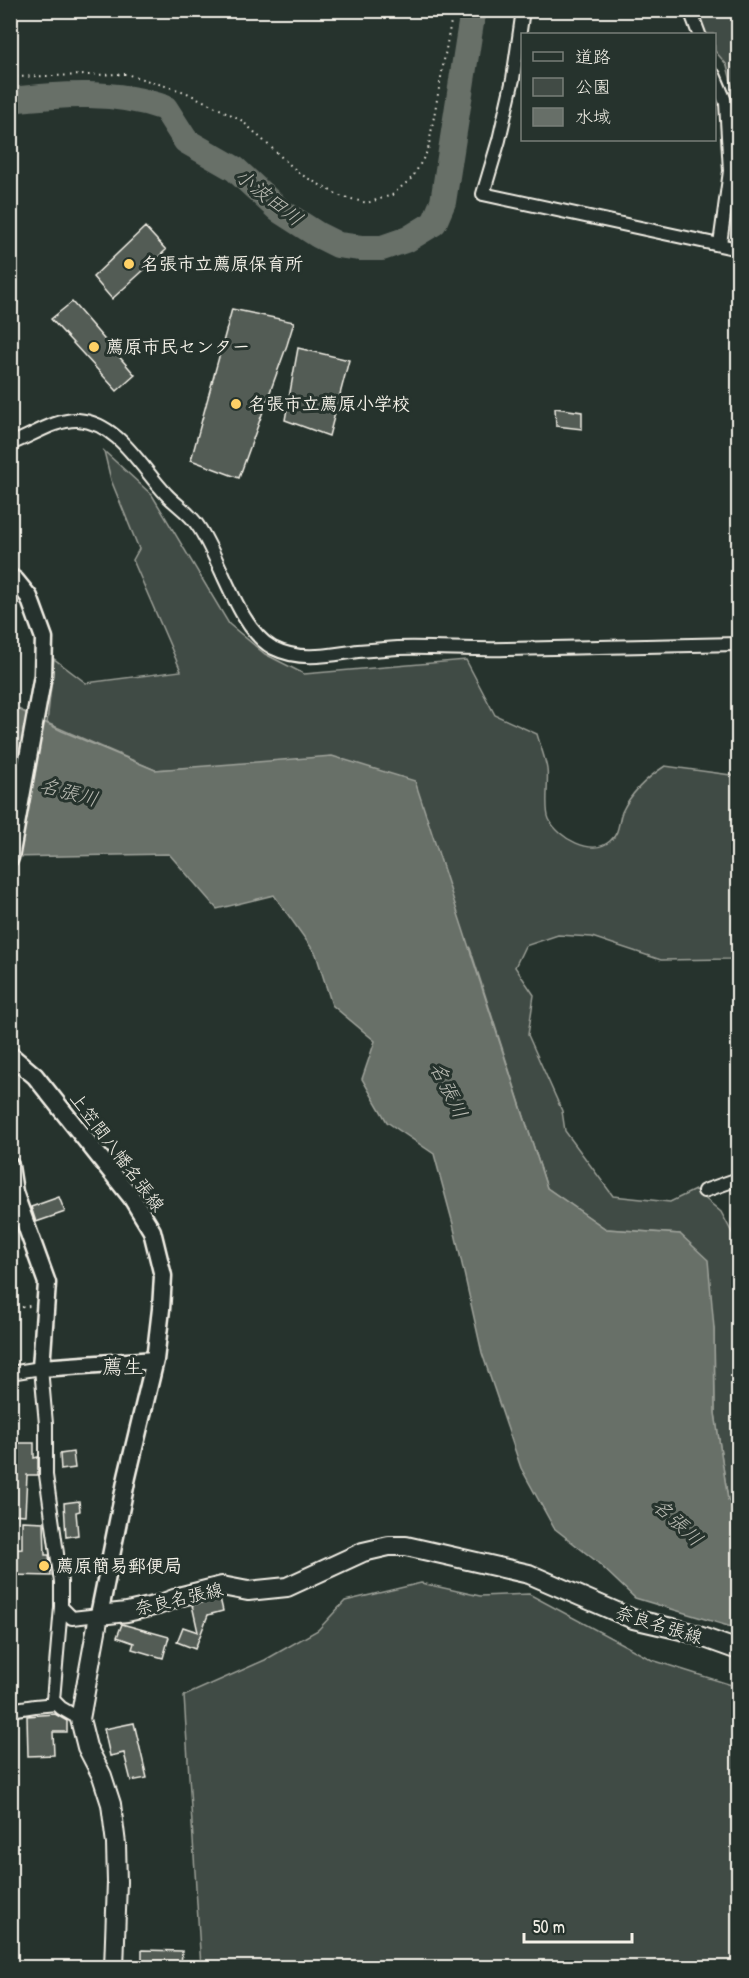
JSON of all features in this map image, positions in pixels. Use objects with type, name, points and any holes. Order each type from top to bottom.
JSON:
[{"type":"main road","points":[[10,577],[29,597],[44,638],[43,675],[10,858]]},
{"type":"main road","name":"上笠間八幡名張線","points":[[10,1055],[35,1076],[132,1198],[152,1231],[163,1276],[155,1360],[127,1477],[99,1615]]},
{"type":"main road","points":[[10,1166],[14,1192],[47,1282],[41,1368],[155,1360]]},
{"type":"main road","name":"奈良名張線","points":[[99,1615],[158,1605],[222,1586],[248,1592],[286,1587],[363,1552],[389,1546],[406,1546],[528,1574],[633,1619],[685,1631],[738,1650]]},
{"type":"main road","points":[[99,1615],[80,1719],[87,1746],[102,1776],[111,1804],[116,1844],[117,1882],[114,1968]]},
{"type":"street","points":[[523,10],[513,79],[499,140],[483,194],[738,249]]},
{"type":"street","points":[[690,10],[699,33]]},
{"type":"street","points":[[716,80],[726,103],[730,171],[720,244]]},
{"type":"street","points":[[10,444],[63,422],[77,420],[90,422],[116,437],[134,455],[153,481],[198,526],[254,632],[272,647],[290,654],[316,657],[399,648],[505,649],[738,644]]},
{"type":"street","points":[[704,1191],[738,1179]]},
{"type":"street","points":[[10,1373],[41,1368],[46,1424],[46,1475],[61,1582],[53,1700],[80,1719]]},
{"type":"street","points":[[61,1608],[72,1618],[99,1615]]},
{"type":"street","points":[[10,1710],[56,1704]]},
{"type":"path","points":[[10,77],[126,74],[185,92],[240,119],[300,174],[340,196],[367,203],[392,195],[413,177],[428,150],[453,10]]},
{"type":"green space","points":[[695,11],[738,11],[738,110],[727,65],[716,52],[716,33],[704,33]]},
{"type":"green space","points":[[104,451],[152,495],[229,624],[265,654],[304,674],[466,660],[495,715],[537,734],[547,769],[549,819],[553,826],[568,839],[594,847],[610,841],[616,834],[622,812],[630,798],[646,780],[665,766],[738,776],[738,956],[730,959],[661,960],[592,937],[558,935],[525,946],[515,967],[534,995],[528,1035],[562,1111],[565,1131],[613,1196],[670,1202],[695,1190],[721,1212],[738,1244],[738,1508],[728,1500],[715,1413],[714,1328],[680,1234],[606,1229],[547,1188],[470,948],[184,768],[155,770],[47,723],[54,659],[86,683],[181,671],[133,560],[139,549],[111,480]]},
{"type":"green space","points":[[421,1583],[480,1596],[529,1594],[652,1660],[738,1687],[738,1967],[201,1967],[184,1696],[265,1660],[318,1630],[345,1601]]},
{"type":"water","name":"名張川","points":[[18,709],[62,731],[155,770],[332,756],[415,781],[547,1188],[606,1229],[680,1234],[708,1260],[714,1328],[715,1413],[728,1500],[738,1513],[738,1629],[635,1598],[596,1561],[554,1528],[521,1468],[482,1353],[453,1224],[434,1154],[387,1122],[362,1079],[375,1041],[332,1005],[316,954],[274,895],[217,909],[169,854],[11,857],[10,713]]},
{"type":"building","name":"名張市立薦原保育所","points":[[145,227],[166,250],[112,299],[93,277]]},
{"type":"building","name":"薦原市民センター","points":[[72,302],[135,375],[117,391],[51,319]]},
{"type":"building","name":"名張市立薦原小学校","points":[[232,309],[294,322],[239,478],[191,460]]},
{"type":"building","points":[[298,348],[349,360],[329,436],[285,420]]},
{"type":"building","points":[[555,408],[582,412],[582,429],[556,426]]},
{"type":"building","points":[[59,1197],[65,1212],[36,1222],[31,1207]]},
{"type":"building","points":[[10,1443],[34,1443],[34,1458],[38,1457],[38,1475],[27,1475],[25,1515],[10,1514]]},
{"type":"building","points":[[73,1452],[75,1468],[61,1470],[60,1454]]},
{"type":"building","points":[[79,1501],[80,1511],[76,1512],[78,1535],[66,1537],[64,1503]]},
{"type":"building","points":[[22,1521],[44,1522],[45,1555],[49,1555],[51,1576],[10,1575],[10,1550],[22,1549]]},
{"type":"building","points":[[220,1598],[223,1611],[208,1615],[195,1649],[177,1642],[183,1627],[198,1632],[192,1605]]},
{"type":"building","points":[[122,1624],[169,1637],[163,1658],[132,1649],[134,1643],[117,1637]]},
{"type":"building","points":[[55,1714],[67,1721],[67,1732],[53,1732],[54,1755],[28,1756],[27,1716]]},
{"type":"building","points":[[134,1723],[147,1778],[131,1781],[124,1753],[110,1756],[104,1729]]},
{"type":"building","points":[[142,1950],[182,1951],[181,1968],[142,1968]]},
{"type":"waterway","name":"小波田川","points":[[10,100],[89,95],[127,98],[165,108],[186,141],[235,169],[279,210],[338,245],[382,248],[408,239],[434,223],[443,202],[473,10]]},
{"type":"place","name":"名張市立薦原保育所","points":[[129,264]]},
{"type":"place","name":"薦原市民センター","points":[[94,347]]},
{"type":"place","name":"名張市立薦原小学校","points":[[236,404]]},
{"type":"place","name":"薦原簡易郵便局","points":[[44,1566]]},
{"type":"district","name":"薦生","points":[[123,1367]]}]
